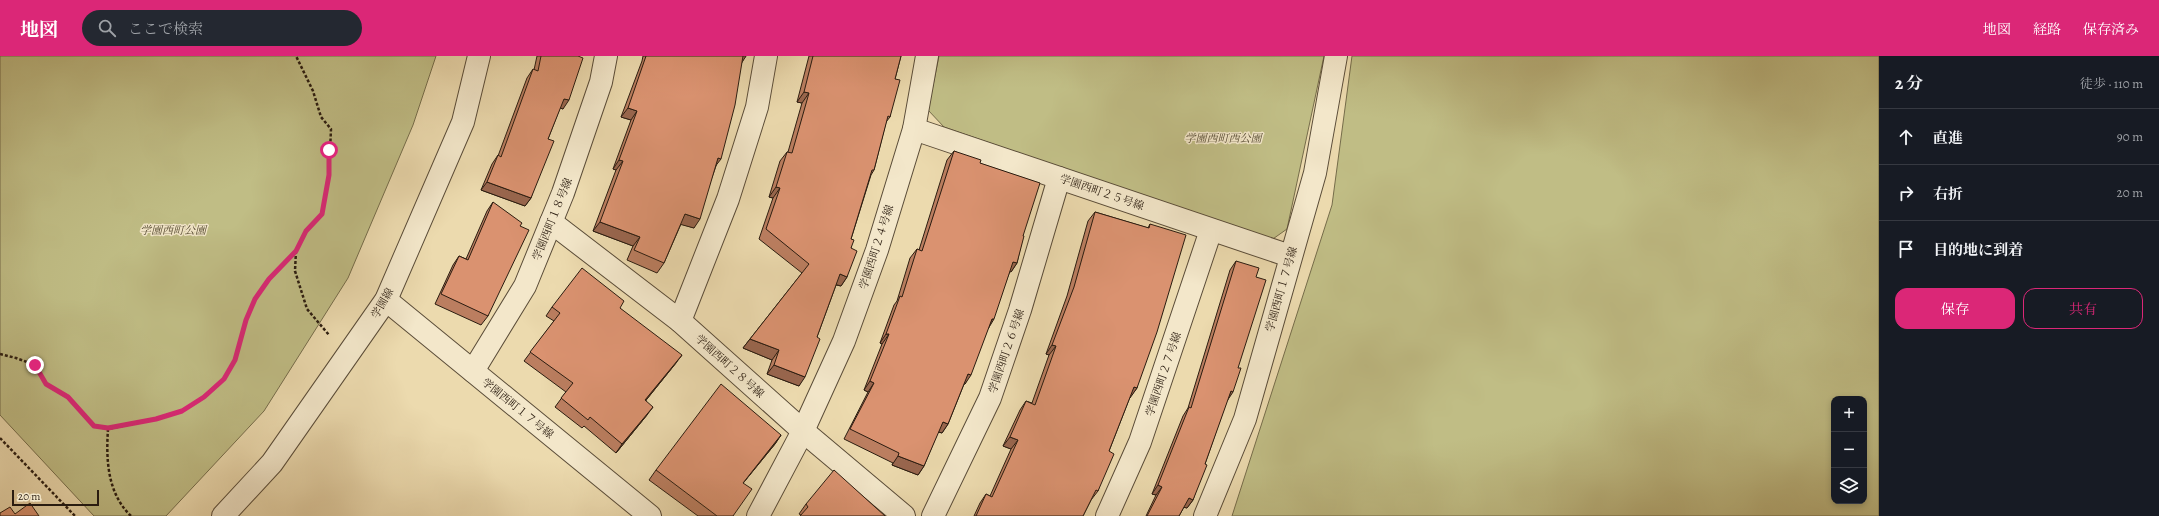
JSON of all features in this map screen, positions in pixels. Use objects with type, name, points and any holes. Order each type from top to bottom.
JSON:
[{"type":"street","name":"学園線","points":[[223,516],[272,463],[386,300],[463,122],[479,56]]},
{"type":"street","name":"学園西町１８号線","points":[[473,371],[525,286],[563,193],[601,82],[606,56]]},
{"type":"street","points":[[680,321],[728,199],[757,107],[766,56]]},
{"type":"street","name":"学園西町２４号線","points":[[758,516],[803,431],[844,341],[877,250],[914,129],[927,56]]},
{"type":"street","name":"学園西町１７号線","points":[[1205,516],[1245,419],[1290,256],[1315,173],[1336,56]]},
{"type":"street","name":"学園西町２５号線","points":[[914,129],[1290,256]]},
{"type":"street","name":"学園西町２６号線","points":[[933,516],[990,398],[1020,310],[1059,178]]},
{"type":"street","name":"学園西町２８号線","points":[[551,222],[680,321],[803,431],[904,516]]},
{"type":"street","name":"学園西町２７号線","points":[[1107,516],[1140,442],[1211,230]]},
{"type":"street","name":"学園西町１７号線","points":[[386,300],[650,516]]},
{"type":"path","points":[[0,354],[35,365],[46,384],[68,397],[94,426],[108,428],[141,423],[182,411],[204,397],[224,379],[235,360],[246,320],[255,299],[269,279],[296,251],[306,231],[322,214],[329,175],[330,129],[321,117],[313,91],[296,56]]},
{"type":"path","points":[[296,251],[295,270],[307,309],[329,336]]},
{"type":"path","points":[[108,428],[108,473],[115,491],[128,515]]},
{"type":"path","points":[[0,438],[75,516]]},
{"type":"green space","name":"学園西町公園","points":[[0,56],[436,56],[413,125],[348,278],[264,411],[166,516],[94,516],[0,415]]},
{"type":"green space","name":"学園西町西公園","points":[[939,56],[1324,56],[1287,229],[1270,241],[944,127],[928,110]]},
{"type":"green space","points":[[1352,56],[1879,56],[1879,516],[1232,516],[1332,205]]},
{"type":"building","points":[[541,56],[578,56],[583,58],[569,100],[564,99],[548,139],[554,141],[531,198],[487,182],[498,155],[501,157],[533,69],[538,71]]},
{"type":"building","points":[[646,56],[743,56],[735,105],[721,159],[718,158],[700,219],[685,214],[664,263],[634,250],[640,237],[600,222],[623,161],[619,160],[637,111],[628,108]]},
{"type":"building","points":[[813,56],[901,56],[895,79],[900,80],[890,117],[888,116],[874,170],[872,170],[851,239],[854,240],[851,248],[857,251],[847,277],[840,274],[817,337],[820,339],[805,377],[774,365],[779,350],[750,339],[809,264],[766,229],[780,188],[776,187],[787,152],[792,153],[809,93],[804,92]]},
{"type":"building","points":[[954,151],[981,160],[980,163],[1040,183],[1023,236],[1017,263],[1013,262],[994,319],[992,319],[971,375],[968,374],[948,424],[943,422],[924,466],[898,456],[899,453],[850,429],[874,383],[870,381],[889,334],[886,334],[900,296],[902,297],[917,249],[922,251]]},
{"type":"building","points":[[493,202],[522,223],[520,226],[529,230],[488,316],[441,294],[459,256],[468,260]]},
{"type":"building","points":[[1095,212],[1149,228],[1150,224],[1186,235],[1157,332],[1137,388],[1134,387],[1109,451],[1114,454],[1098,491],[1096,490],[1083,516],[976,516],[986,494],[992,497],[1018,440],[1010,437],[1026,401],[1035,405],[1056,346],[1052,345],[1074,287]]},
{"type":"building","points":[[1236,261],[1259,268],[1256,277],[1266,280],[1238,368],[1241,368],[1233,392],[1231,391],[1205,464],[1207,465],[1193,500],[1189,498],[1179,516],[1147,516],[1162,487],[1158,485],[1189,407],[1191,408]]},
{"type":"building","points":[[582,268],[624,301],[620,308],[682,355],[645,400],[653,407],[622,444],[590,417],[588,420],[561,398],[573,383],[530,352],[560,313],[552,307]]},
{"type":"building","points":[[721,384],[781,435],[743,483],[752,489],[733,516],[717,516],[656,470]]},
{"type":"building","points":[[834,470],[885,516],[800,516],[808,507],[806,504]]},
{"type":"building","points":[[30,503],[39,516],[0,516],[0,513],[10,507],[15,514]]},
{"type":"route","points":[[35,365],[46,384],[68,397],[94,426],[108,428],[133,425],[156,419],[182,411],[204,397],[224,379],[235,360],[246,320],[255,299],[269,279],[296,251],[306,231],[322,214],[329,175],[329,150]]}]
